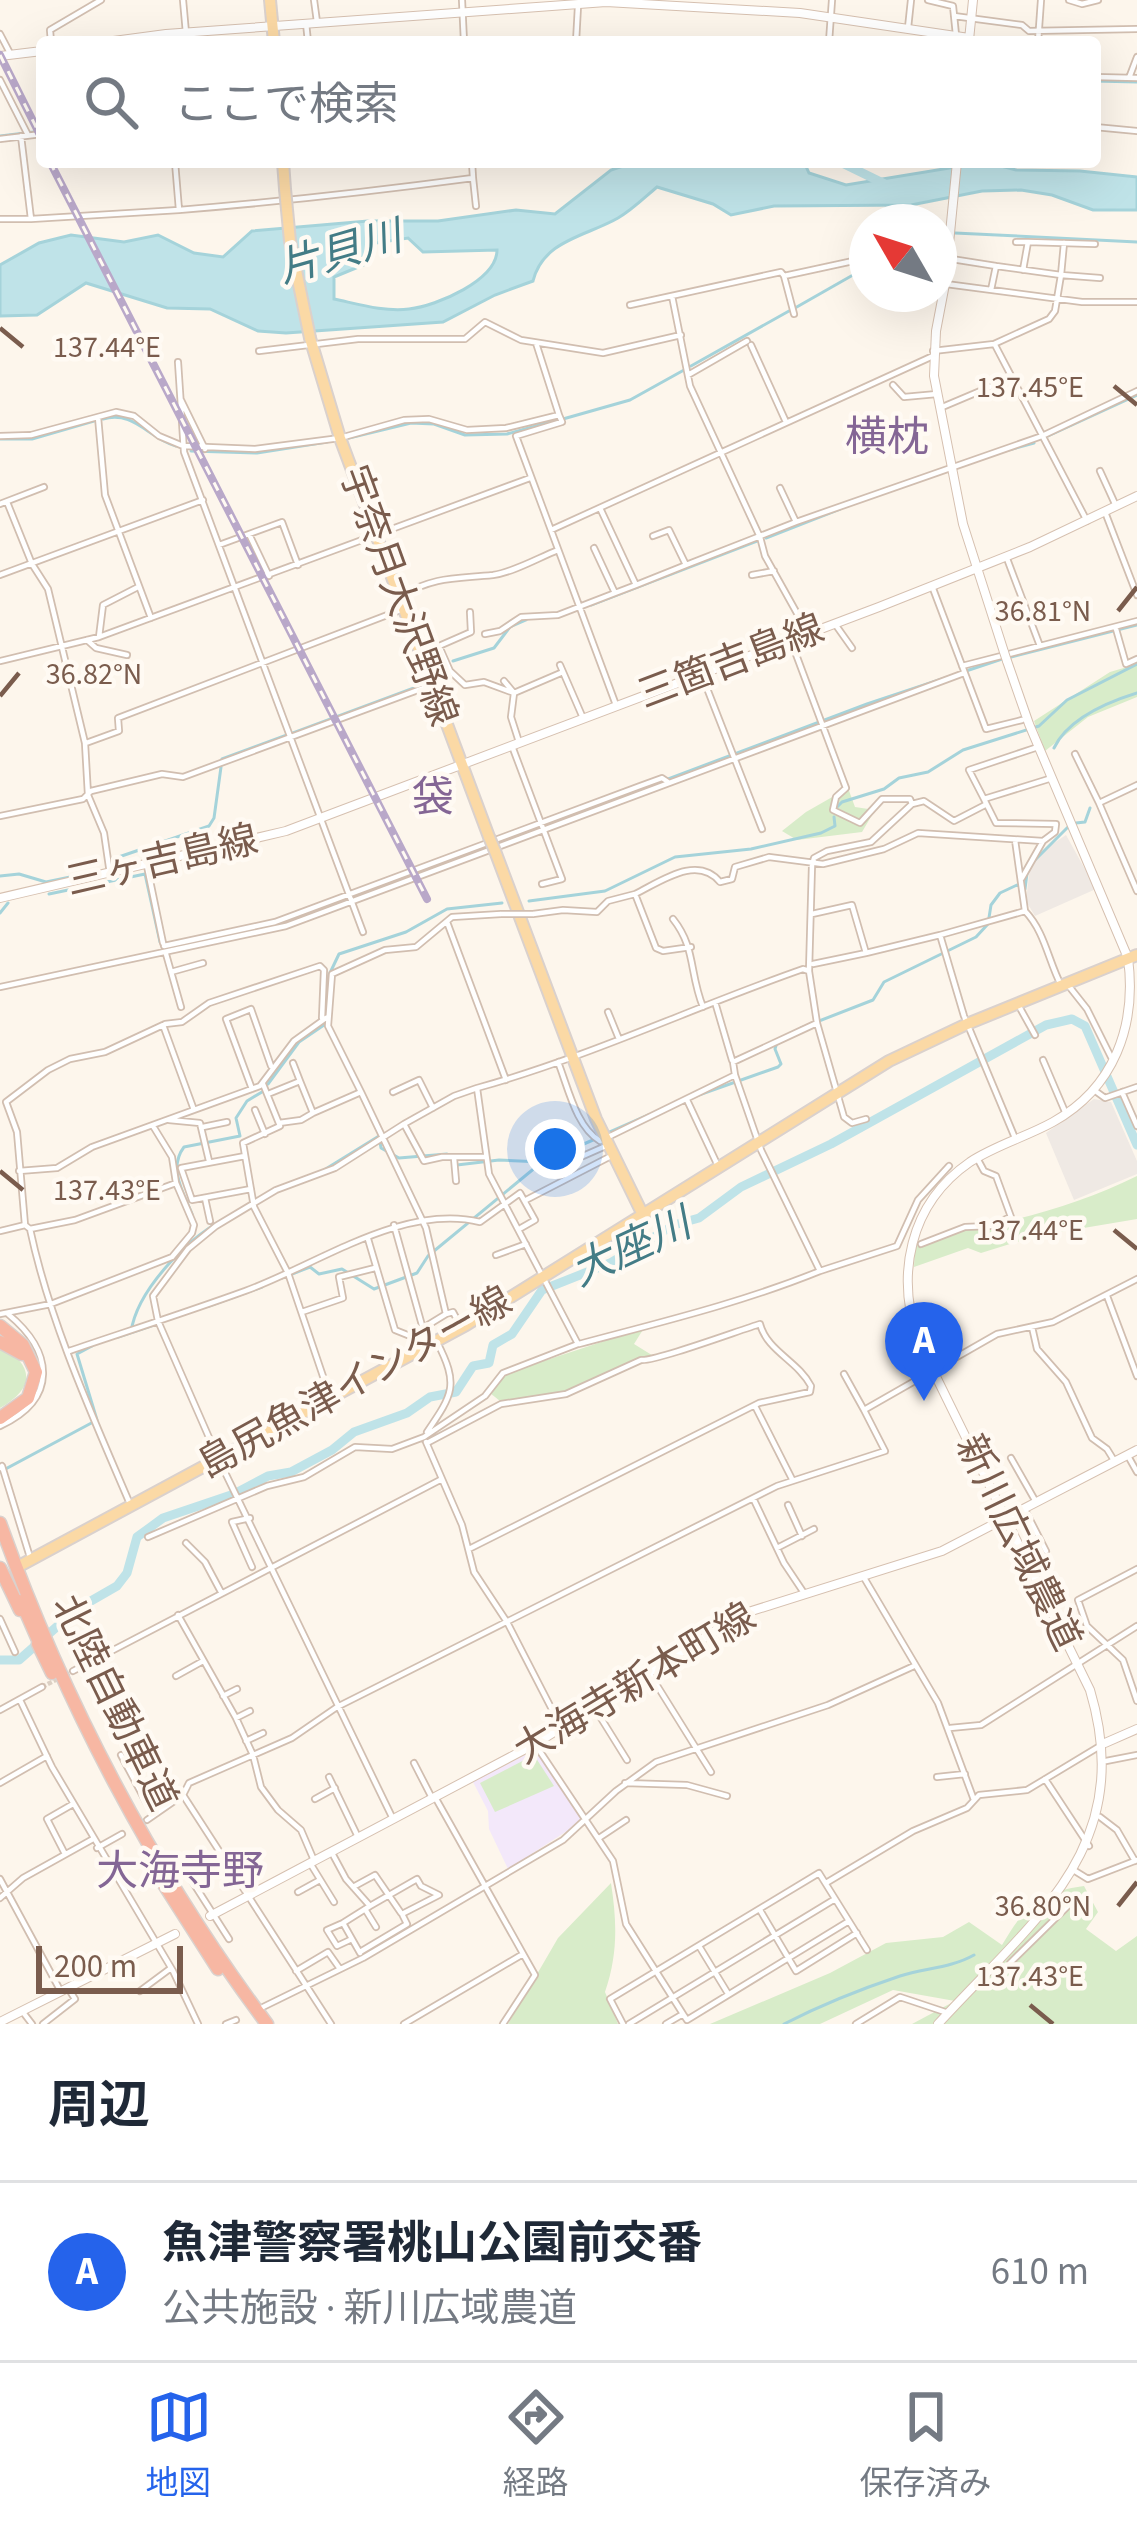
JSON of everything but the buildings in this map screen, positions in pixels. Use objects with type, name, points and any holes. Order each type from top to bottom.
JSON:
[{"type":"highway","points":[[0,1418],[28,1398],[35,1372],[23,1345],[2,1318]]},
{"type":"highway","points":[[0,1342],[24,1355],[29,1378],[21,1397],[0,1418]]},
{"type":"highway","name":"北陸自動車道","points":[[0,1520],[3,1544],[35,1630]]},
{"type":"highway","points":[[0,1568],[44,1648]]},
{"type":"highway","name":"北陸自動車道","points":[[44,1648],[52,1673],[154,1868],[256,2024]]},
{"type":"highway","name":"北陸自動車道","points":[[44,1648],[138,1823],[266,2024]]},
{"type":"main road","points":[[270,0],[274,36]]},
{"type":"main road","points":[[969,36],[973,0]]},
{"type":"main road","points":[[174,36],[463,5],[578,2],[676,3],[831,17],[956,36]]},
{"type":"main road","points":[[5,56],[36,51]]},
{"type":"main road","name":"宇奈月大沢野線","points":[[283,168],[290,241],[310,341],[340,438],[572,1057],[643,1215]]},
{"type":"main road","name":"新川広域農道","points":[[953,204],[956,168]]},
{"type":"main road","name":"新川広域農道","points":[[938,2024],[1075,1871],[1100,1816],[1106,1761],[1095,1706],[1077,1663],[910,1316],[910,1246],[934,1198],[956,1173],[1066,1114],[1094,1090],[1113,1065],[1129,1022],[1132,996],[1132,957],[1028,726],[976,567],[937,394],[933,353],[940,312]]},
{"type":"main road","name":"三箇吉島線","points":[[321,818],[932,586],[1137,496]]},
{"type":"main road","name":"三ヶ吉島線","points":[[0,898],[248,842],[321,818]]},
{"type":"main road","name":"島尻魚津インター線","points":[[23,1560],[462,1328],[890,1061],[1132,957]]},
{"type":"main road","name":"大海寺新本町線","points":[[211,1915],[535,1744],[742,1614],[942,1551],[1132,1453]]},
{"type":"main road","points":[[1105,1743],[1137,1729]]},
{"type":"main road","points":[[0,2022],[176,1934]]},
{"type":"street","points":[[50,36],[50,30],[101,0]]},
{"type":"street","points":[[183,0],[186,33]]},
{"type":"street","points":[[309,36],[314,0]]},
{"type":"street","points":[[830,36],[832,0]]},
{"type":"street","points":[[908,28],[911,0]]},
{"type":"street","points":[[928,0],[953,3],[956,36]]},
{"type":"street","points":[[1038,36],[1041,0]]},
{"type":"street","points":[[1069,0],[1082,4],[1098,0]]},
{"type":"street","points":[[576,36],[578,2]]},
{"type":"street","points":[[463,5],[464,36]]},
{"type":"street","points":[[954,16],[1038,32],[1137,29]]},
{"type":"street","points":[[0,34],[5,56]]},
{"type":"street","points":[[1101,77],[1133,78],[1137,57]]},
{"type":"street","points":[[0,80],[24,136],[31,219]]},
{"type":"street","points":[[1101,128],[1137,131]]},
{"type":"street","points":[[0,139],[36,135]]},
{"type":"street","points":[[176,168],[179,210]]},
{"type":"street","points":[[472,168],[476,206]]},
{"type":"street","points":[[0,220],[348,195],[473,178]]},
{"type":"street","points":[[1016,242],[1095,244]]},
{"type":"street","points":[[1023,270],[1028,242]]},
{"type":"street","points":[[551,530],[933,353],[994,344],[1049,319],[1057,299],[1064,243]]},
{"type":"street","points":[[957,260],[1100,278]]},
{"type":"street","points":[[784,276],[849,262]]},
{"type":"street","points":[[991,290],[996,266]]},
{"type":"street","points":[[630,305],[781,272],[794,314]]},
{"type":"street","points":[[957,286],[1099,304],[1137,302]]},
{"type":"street","points":[[672,296],[688,375],[774,571],[809,633]]},
{"type":"street","points":[[259,351],[310,341],[465,339],[485,322],[521,340],[603,353],[681,335]]},
{"type":"street","points":[[536,343],[562,422],[516,436],[616,706]]},
{"type":"street","points":[[688,375],[749,343],[786,422]]},
{"type":"street","points":[[994,344],[1087,521]]},
{"type":"street","points":[[178,362],[183,446],[363,932]]},
{"type":"street","points":[[940,408],[1011,378]]},
{"type":"street","points":[[893,385],[904,397],[937,394]]},
{"type":"street","points":[[484,634],[530,614],[558,615],[951,464],[1042,436],[1137,392]]},
{"type":"street","points":[[180,399],[206,449]]},
{"type":"street","points":[[0,436],[31,435],[124,413],[183,446],[255,449],[340,438],[404,420],[429,419],[467,430],[506,428],[559,416]]},
{"type":"street","points":[[98,417],[105,495],[152,618]]},
{"type":"street","points":[[1100,471],[1116,506]]},
{"type":"street","points":[[0,661],[99,637],[530,478]]},
{"type":"street","points":[[44,487],[3,503],[48,589],[85,743],[88,795],[104,833],[110,875]]},
{"type":"street","points":[[780,488],[796,522]]},
{"type":"street","points":[[0,575],[203,500]]},
{"type":"street","points":[[600,508],[636,585]]},
{"type":"street","points":[[1106,512],[1137,595]]},
{"type":"street","points":[[219,544],[282,522],[298,565]]},
{"type":"street","points":[[653,536],[669,530],[686,565]]},
{"type":"street","points":[[249,534],[269,576]]},
{"type":"street","points":[[594,548],[615,593]]},
{"type":"street","points":[[85,743],[119,731],[118,718],[401,602],[424,582],[494,575],[558,550]]},
{"type":"street","points":[[1006,556],[1040,646]]},
{"type":"street","points":[[752,575],[774,571]]},
{"type":"street","points":[[99,637],[103,605],[139,586]]},
{"type":"street","points":[[932,586],[986,729],[1028,726]]},
{"type":"street","points":[[470,612],[471,632],[440,646],[448,668],[465,685],[484,682],[514,694],[562,669],[583,718]]},
{"type":"street","points":[[0,987],[275,922],[350,898],[963,670],[1137,621]]},
{"type":"street","points":[[835,624],[853,648]]},
{"type":"street","points":[[1116,628],[1126,664],[1137,659]]},
{"type":"street","points":[[87,640],[96,648],[127,655]]},
{"type":"street","points":[[791,640],[846,788],[834,801],[836,814],[860,823],[882,799],[902,797],[912,804]]},
{"type":"street","points":[[0,816],[83,799],[162,774],[183,777],[431,684],[448,668]]},
{"type":"street","points":[[701,674],[762,829]]},
{"type":"street","points":[[504,681],[514,694],[515,744],[540,827],[562,879],[542,884]]},
{"type":"street","points":[[1022,878],[1056,824],[996,824],[969,770],[1039,747]]},
{"type":"street","points":[[1075,754],[1137,891]]},
{"type":"street","points":[[866,1118],[847,1123],[817,1023],[810,968],[814,858],[827,850],[871,842],[912,804],[924,801],[954,821],[985,801],[1052,778]]},
{"type":"street","points":[[1099,802],[1137,785]]},
{"type":"street","points":[[20,1171],[57,1168],[92,1147],[263,1084],[294,1041],[325,1018],[335,971],[385,950],[416,947],[458,916],[597,912],[608,901],[691,870],[713,874],[720,882],[732,879],[735,867],[760,858],[812,866],[884,849],[918,833],[1043,841]]},
{"type":"street","points":[[1015,839],[1025,911],[1041,931],[1063,984],[1087,1009],[1113,1065]]},
{"type":"street","points":[[147,866],[181,1007]]},
{"type":"street","points":[[635,894],[656,948],[663,952],[691,947]]},
{"type":"street","points":[[812,914],[852,905],[866,953]]},
{"type":"street","points":[[393,1819],[218,1458],[158,1321],[153,1296],[188,1250],[216,1226],[276,1190],[335,1168],[404,1124],[477,1088],[619,1040],[803,969],[1025,911]]},
{"type":"street","points":[[673,919],[691,947],[692,980],[703,1007]]},
{"type":"street","points":[[446,921],[506,1080]]},
{"type":"street","points":[[940,935],[967,1024],[1015,1138]]},
{"type":"street","points":[[171,972],[203,963]]},
{"type":"street","points":[[130,1504],[51,1304],[28,1227],[8,1098],[59,1065],[105,1052],[163,1024],[182,1022],[209,1003],[320,966],[325,1018],[423,1222],[446,1314]]},
{"type":"street","points":[[715,1002],[759,1143],[820,1271]]},
{"type":"street","points":[[1017,1003],[1035,1035]]},
{"type":"street","points":[[251,1089],[226,1019],[251,1010],[273,1069]]},
{"type":"street","points":[[608,1012],[619,1040]]},
{"type":"street","points":[[733,1062],[817,1023]]},
{"type":"street","points":[[163,1024],[194,1111]]},
{"type":"street","points":[[1043,1060],[1066,1114]]},
{"type":"street","points":[[558,1062],[589,1133],[609,1146]]},
{"type":"street","points":[[292,1063],[313,1112]]},
{"type":"street","points":[[526,1200],[609,1146],[735,1075]]},
{"type":"street","points":[[393,1092],[419,1080],[433,1108]]},
{"type":"street","points":[[268,1094],[300,1082]]},
{"type":"street","points":[[263,1084],[279,1123],[278,1130],[244,1141],[250,1190],[288,1273],[331,1399]]},
{"type":"street","points":[[1094,1090],[1109,1098],[1137,1087]]},
{"type":"street","points":[[477,1088],[489,1174],[578,1344]]},
{"type":"street","points":[[279,1123],[301,1120],[361,1092]]},
{"type":"street","points":[[1121,1093],[1137,1126]]},
{"type":"street","points":[[687,1100],[719,1168]]},
{"type":"street","points":[[255,1110],[265,1134]]},
{"type":"street","points":[[169,1120],[196,1121],[203,1127],[210,1162]]},
{"type":"street","points":[[203,1127],[227,1122]]},
{"type":"street","points":[[404,1124],[424,1161],[486,1157]]},
{"type":"street","points":[[2,1318],[172,1257],[194,1230],[176,1183],[172,1156],[153,1126]]},
{"type":"street","points":[[583,1156],[609,1146]]},
{"type":"street","points":[[245,1156],[181,1168],[189,1199],[250,1190]]},
{"type":"street","points":[[454,1158],[456,1181]]},
{"type":"street","points":[[921,1244],[964,1227],[990,1226],[1011,1217],[996,1177],[984,1171],[977,1158]]},
{"type":"street","points":[[425,1440],[485,1396],[503,1373],[578,1344],[678,1320],[896,1246],[918,1200],[949,1166]]},
{"type":"street","points":[[0,1232],[75,1220],[176,1183]]},
{"type":"street","points":[[69,1351],[288,1273],[394,1225],[459,1216],[480,1222],[520,1193],[535,1220],[519,1229]]},
{"type":"street","points":[[206,1198],[210,1221]]},
{"type":"street","points":[[394,1225],[423,1329]]},
{"type":"street","points":[[368,1239],[395,1330],[410,1336],[418,1352]]},
{"type":"street","points":[[496,1255],[526,1244]]},
{"type":"street","points":[[302,1312],[343,1298],[339,1277],[376,1268]]},
{"type":"street","points":[[864,1410],[997,1334],[1053,1322],[1137,1279]]},
{"type":"street","points":[[1106,1296],[1137,1376]]},
{"type":"street","points":[[410,1336],[453,1312],[462,1328]]},
{"type":"street","points":[[148,1537],[267,1486],[304,1477],[355,1447],[392,1449],[425,1440],[500,1404],[566,1394],[641,1360],[654,1361],[760,1324],[767,1343],[782,1352],[811,1386],[810,1392],[755,1406],[469,1549]]},
{"type":"street","points":[[1032,1326],[1036,1349],[1066,1382],[1092,1438],[1115,1462]]},
{"type":"street","points":[[425,1440],[449,1399],[452,1383],[450,1367],[437,1342]]},
{"type":"street","points":[[121,1755],[150,1817],[183,1795],[188,1784],[292,1738],[337,1707],[753,1498],[792,1479],[885,1451],[844,1374]]},
{"type":"street","points":[[755,1406],[792,1479]]},
{"type":"street","points":[[425,1440],[474,1572],[507,1622],[561,1727]]},
{"type":"street","points":[[1132,1453],[1137,1472]]},
{"type":"street","points":[[1011,1458],[1036,1502]]},
{"type":"street","points":[[1,1465],[23,1560]]},
{"type":"street","points":[[73,1671],[442,1479]]},
{"type":"street","points":[[753,1498],[805,1593]]},
{"type":"street","points":[[788,1505],[802,1535]]},
{"type":"street","points":[[1024,1508],[1046,1551]]},
{"type":"street","points":[[250,1518],[232,1522],[252,1567]]},
{"type":"street","points":[[777,1548],[814,1529]]},
{"type":"street","points":[[243,1548],[261,1540]]},
{"type":"street","points":[[186,1544],[205,1562],[220,1592]]},
{"type":"street","points":[[1137,1569],[1078,1600],[1088,1626],[1123,1660],[1137,1701]]},
{"type":"street","points":[[863,1576],[930,1688],[974,1800]]},
{"type":"street","points":[[178,1615],[236,1718],[262,1787],[278,1810],[301,1830],[319,1881],[334,1902]]},
{"type":"street","points":[[0,1619],[15,1652]]},
{"type":"street","points":[[948,1728],[982,1725],[1137,1626]]},
{"type":"street","points":[[176,1676],[202,1661]]},
{"type":"street","points":[[362,1955],[573,1834],[625,1784],[656,1762],[829,1704],[914,1666]]},
{"type":"street","points":[[648,1671],[711,1772]]},
{"type":"street","points":[[0,1710],[43,1688]]},
{"type":"street","points":[[223,1696],[237,1689]]},
{"type":"street","points":[[20,1700],[46,1756],[171,1968],[198,2024]]},
{"type":"street","points":[[594,1707],[627,1760]]},
{"type":"street","points":[[236,1718],[250,1711]]},
{"type":"street","points":[[246,1741],[263,1733]]},
{"type":"street","points":[[826,1883],[974,1800],[998,1791],[1016,1794],[1105,1743]]},
{"type":"street","points":[[535,1744],[618,1874],[626,1924],[687,2020],[849,1921]]},
{"type":"street","points":[[1106,1761],[1137,1754]]},
{"type":"street","points":[[0,1783],[46,1756]]},
{"type":"street","points":[[414,1763],[533,1967],[535,1981],[503,2024]]},
{"type":"street","points":[[937,1777],[964,1774]]},
{"type":"street","points":[[329,1777],[358,1837]]},
{"type":"street","points":[[1045,1779],[1089,1846]]},
{"type":"street","points":[[625,1784],[687,1785],[728,1796]]},
{"type":"street","points":[[315,1799],[335,1788]]},
{"type":"street","points":[[183,1795],[331,2024]]},
{"type":"street","points":[[65,1854],[46,1819],[73,1804]]},
{"type":"street","points":[[1075,1871],[1088,1880],[1136,1860],[1117,1830],[1100,1816]]},
{"type":"street","points":[[598,1838],[626,1820]]},
{"type":"street","points":[[97,1848],[122,1834]]},
{"type":"street","points":[[3,1895],[23,1878],[93,1839]]},
{"type":"street","points":[[331,1852],[376,1927]]},
{"type":"street","points":[[178,1859],[229,1940]]},
{"type":"street","points":[[835,1899],[632,2023],[610,1999],[819,1873],[826,1883],[867,1951]]},
{"type":"street","points":[[263,2007],[340,1969],[407,1924],[375,1874],[353,1887]]},
{"type":"street","points":[[0,1879],[3,1895],[75,2000],[43,2024]]},
{"type":"street","points":[[352,1939],[337,1946],[327,1930],[417,1879],[440,1894],[402,1914]]},
{"type":"street","points":[[298,1892],[319,1881]]},
{"type":"street","points":[[1017,1971],[1010,1963],[1068,1906],[1057,1894]]},
{"type":"street","points":[[760,1910],[796,1971],[856,1934]]},
{"type":"street","points":[[343,1923],[362,1955]]},
{"type":"street","points":[[699,1946],[728,1994]]},
{"type":"street","points":[[296,1971],[328,1952],[340,1969]]},
{"type":"street","points":[[404,2024],[524,1953]]},
{"type":"street","points":[[140,1991],[171,1968]]},
{"type":"street","points":[[856,2024],[900,1997],[949,2013]]},
{"type":"street","points":[[22,2011],[32,2024]]},
{"type":"street","points":[[666,2024],[683,2014]]},
{"type":"street","points":[[226,2024],[236,2020]]},
{"type":"shaded area","points":[[1066,835],[1096,889],[1035,916],[1026,901],[1030,867],[1042,851]]},
{"type":"shaded area","points":[[1094,1099],[1111,1102],[1137,1161],[1137,1174],[1074,1200],[1046,1133]]},
{"type":"shaded area","points":[[535,1750],[581,1818],[508,1869],[473,1782]]},
{"type":"green space","points":[[1137,664],[1137,697],[1088,717],[1045,751],[1034,721],[1110,672]]},
{"type":"green space","points":[[848,788],[855,807],[875,810],[862,832],[797,840],[782,831],[806,812]]},
{"type":"green space","points":[[1137,1176],[1137,1219],[1036,1236],[981,1253],[968,1248],[914,1267],[915,1246],[1055,1208]]},
{"type":"green space","points":[[644,1328],[634,1344],[655,1357],[548,1396],[500,1401],[490,1393],[504,1374]]},
{"type":"green space","points":[[0,1345],[19,1360],[26,1376],[20,1392],[0,1408]]},
{"type":"green space","points":[[534,1755],[554,1786],[495,1812],[480,1783]]},
{"type":"green space","points":[[611,1883],[615,1938],[605,1992],[618,2024],[508,2024],[558,1938]]},
{"type":"green space","points":[[1084,1886],[1098,1912],[1086,1929],[1116,1951],[1137,1936],[1137,2024],[912,2024],[955,2001],[893,1990],[820,2024],[710,2024],[830,1973],[886,1943],[943,1937],[969,1922],[1002,1945],[1035,1903],[1055,1892]]},
{"type":"water","points":[[617,168],[807,168],[809,173],[846,185],[949,168],[1137,177],[1137,210],[1093,210],[1021,190],[982,191],[916,204],[774,206],[731,215],[713,204],[657,187],[618,218],[556,248],[538,267],[533,281],[443,322],[258,331],[210,309],[167,308],[86,283],[37,315],[0,316],[0,265],[39,243],[71,235],[124,242],[158,235],[194,253],[223,257],[252,231],[368,221],[438,221],[516,210],[555,214]],"holes":[[[408,238],[423,252],[497,250],[477,281],[435,303],[390,309],[334,299],[334,277],[368,263],[376,243]]]},
{"type":"waterway","points":[[1101,81],[1137,82]]},
{"type":"waterway","points":[[0,136],[36,132]]},
{"type":"waterway","name":"片貝川","points":[[852,168],[885,184]]},
{"type":"waterway","points":[[957,233],[1137,242]]},
{"type":"waterway","points":[[795,308],[849,277]]},
{"type":"waterway","points":[[691,366],[789,311]]},
{"type":"waterway","points":[[563,419],[630,400],[684,370]]},
{"type":"waterway","points":[[1048,436],[1137,395]]},
{"type":"waterway","points":[[103,419],[124,418],[176,446]]},
{"type":"waterway","points":[[349,438],[411,423],[434,424],[465,435],[507,434],[557,420]]},
{"type":"waterway","points":[[0,439],[32,439],[94,421]]},
{"type":"waterway","points":[[191,451],[257,453],[327,442]]},
{"type":"waterway","points":[[1001,452],[1034,443]]},
{"type":"waterway","points":[[766,538],[840,509]]},
{"type":"waterway","points":[[591,605],[757,541]]},
{"type":"waterway","points":[[453,661],[494,648],[510,627],[526,620]]},
{"type":"waterway","points":[[1011,657],[1137,625]]},
{"type":"waterway","points":[[498,843],[867,704],[1002,659]]},
{"type":"waterway","points":[[836,808],[899,778],[928,772],[963,750],[1039,726],[1067,700],[1137,664]]},
{"type":"waterway","points":[[293,733],[422,685]]},
{"type":"waterway","points":[[1054,748],[1079,720],[1137,693]]},
{"type":"waterway","points":[[222,759],[287,735]]},
{"type":"waterway","points":[[110,860],[209,826],[221,767]]},
{"type":"waterway","points":[[1076,823],[1085,822],[1090,808]]},
{"type":"waterway","points":[[529,901],[605,891],[675,857],[751,849],[821,833],[835,826],[834,817]]},
{"type":"waterway","points":[[1035,860],[1068,827]]},
{"type":"waterway","points":[[208,939],[285,923],[489,846]]},
{"type":"waterway","points":[[801,1028],[873,1000],[884,982],[976,937],[988,924],[991,905],[1000,893],[1017,885],[1025,889],[1027,873]]},
{"type":"waterway","points":[[0,876],[19,874],[46,882],[80,875]]},
{"type":"waterway","points":[[49,894],[145,874],[160,942]]},
{"type":"waterway","points":[[0,913],[8,903]]},
{"type":"waterway","points":[[268,1084],[299,1042],[324,1025],[329,975],[339,954],[406,932],[447,909],[502,903]]},
{"type":"waterway","name":"大座川","points":[[0,1660],[19,1660],[77,1609],[117,1586],[127,1573],[137,1537],[163,1518],[234,1494],[268,1476],[291,1472],[354,1432],[407,1413],[430,1397],[456,1392],[473,1366],[489,1363],[493,1345],[512,1334],[542,1290],[610,1263],[674,1225],[699,1218],[741,1187],[831,1144],[1046,1025],[1072,1019],[1085,1026],[1137,1145]]},
{"type":"waterway","points":[[696,1096],[778,1067],[777,1042]]},
{"type":"waterway","points":[[192,1214],[179,1180],[179,1155],[184,1147],[240,1136],[236,1118],[247,1101],[262,1092]]},
{"type":"waterway","points":[[607,1133],[648,1115]]},
{"type":"waterway","points":[[324,1170],[379,1136],[381,1148],[399,1158],[447,1154],[457,1165],[542,1162]]},
{"type":"waterway","points":[[282,1278],[310,1267],[319,1274],[342,1269],[374,1289],[417,1273],[428,1256],[542,1162],[593,1140]]},
{"type":"waterway","points":[[131,1332],[144,1298],[168,1264],[199,1235],[230,1216]]},
{"type":"waterway","points":[[209,1306],[262,1287]]},
{"type":"waterway","points":[[118,1337],[154,1325]]},
{"type":"waterway","points":[[0,1472],[97,1420],[77,1354],[92,1346]]},
{"type":"waterway","points":[[784,2024],[871,1986],[974,1955]]},
{"type":"tunnel","points":[[42,1687],[73,1671]]},
{"type":"railway","points":[[0,55],[36,127]]},
{"type":"railway","points":[[53,168],[427,899]]},
{"type":"place","name":"魚津警察署桃山公園前交番","points":[[924,1401]]},
{"type":"district","name":"横枕","points":[[887,438]]},
{"type":"district","name":"袋","points":[[433,798]]},
{"type":"district","name":"大海寺野","points":[[180,1872]]}]
